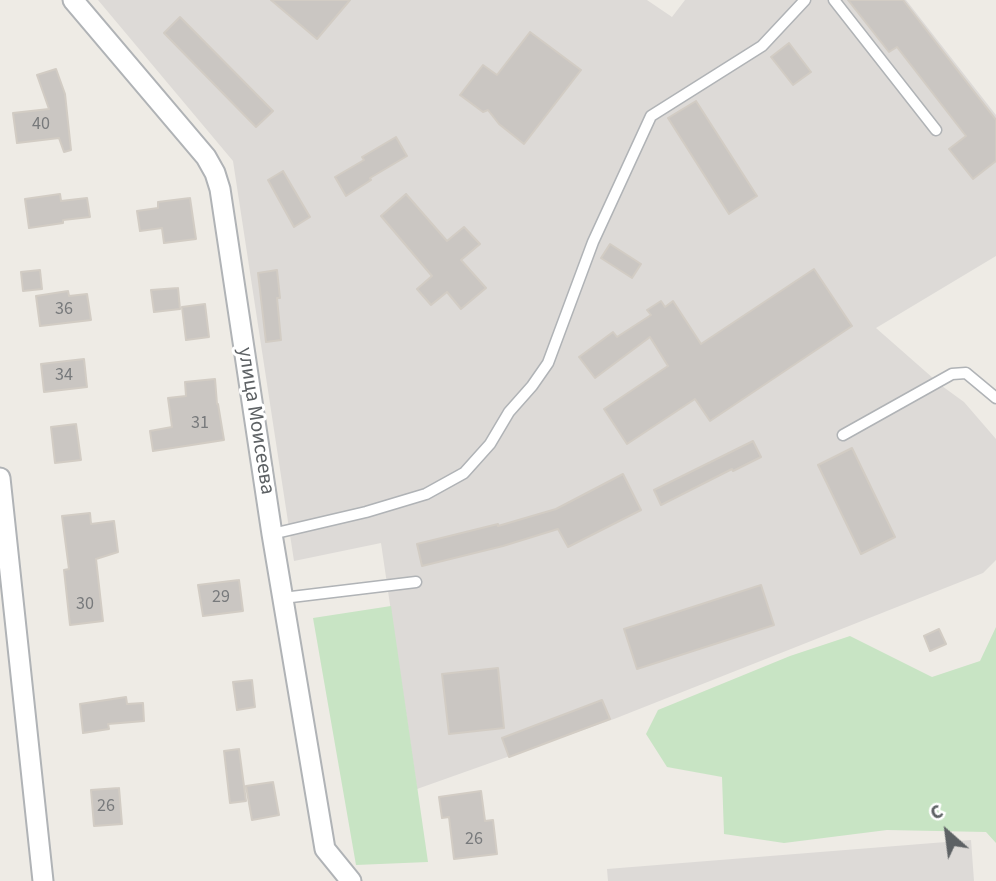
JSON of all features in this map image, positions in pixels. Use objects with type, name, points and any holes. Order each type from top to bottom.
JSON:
[{"type":"street","name":"улица Моисеева","points":[[73,0],[206,157],[215,173],[220,189],[272,534],[325,849],[351,881]]},
{"type":"street","points":[[0,478],[43,881]]},
{"type":"lane","points":[[272,534],[366,512],[426,494],[464,473],[490,444],[509,412],[548,363],[593,242],[651,116],[762,46],[805,0]]},
{"type":"lane","points":[[834,0],[936,130]]},
{"type":"lane","points":[[843,435],[952,374],[966,373],[996,398]]},
{"type":"lane","points":[[283,598],[415,582]]},
{"type":"shaded area","points":[[98,0],[647,0],[672,17],[685,0],[906,0],[996,115],[996,256],[876,328],[964,402],[996,439],[996,560],[983,573],[614,719],[417,789],[381,543],[294,561],[233,161]]},
{"type":"shaded area","points":[[971,840],[974,881],[608,881],[607,869]]},
{"type":"green space","points":[[391,606],[428,862],[356,865],[313,618]]},
{"type":"green space","points":[[996,627],[996,843],[986,832],[887,830],[784,843],[724,834],[722,777],[667,767],[646,734],[658,710],[790,656],[850,636],[932,677],[980,661]]},
{"type":"building","points":[[271,0],[350,0],[317,39]]},
{"type":"building","points":[[848,0],[903,0],[996,120],[996,161],[973,179],[949,149],[966,136],[897,47],[889,52]]},
{"type":"building","points":[[180,17],[273,111],[256,127],[164,33]]},
{"type":"building","points":[[530,32],[581,70],[524,144],[499,124],[488,110],[483,112],[460,95],[483,65],[497,75]]},
{"type":"building","points":[[789,43],[811,72],[793,85],[771,57]]},
{"type":"building","points":[[56,69],[65,94],[71,150],[64,152],[59,138],[17,143],[13,113],[49,109],[37,75]]},
{"type":"building","points":[[696,101],[757,196],[729,214],[668,118]]},
{"type":"building","points":[[396,137],[407,156],[346,196],[335,177]]},
{"type":"building","points":[[283,171],[310,217],[294,227],[268,180]]},
{"type":"building","points":[[60,194],[61,201],[87,198],[90,217],[29,228],[25,199]]},
{"type":"building","points":[[406,194],[447,241],[464,227],[480,244],[461,260],[486,288],[461,309],[447,292],[431,305],[417,289],[432,276],[381,216]]},
{"type":"building","points":[[190,198],[196,239],[164,243],[162,228],[140,231],[137,211],[158,208],[158,202]]},
{"type":"building","points":[[610,244],[641,264],[632,278],[601,258]]},
{"type":"building","points":[[814,269],[852,326],[710,421],[695,399],[627,444],[604,409],[668,366],[650,337],[595,378],[579,357],[613,332],[617,337],[651,315],[647,310],[661,301],[665,307],[673,301],[701,344]]},
{"type":"building","points":[[40,270],[42,289],[23,291],[21,272]]},
{"type":"building","points":[[277,270],[281,340],[266,342],[258,273]]},
{"type":"building","points":[[178,288],[180,309],[154,312],[151,290]]},
{"type":"building","points":[[68,291],[69,296],[87,294],[91,320],[40,326],[36,296]]},
{"type":"building","points":[[205,304],[209,337],[186,340],[182,307]]},
{"type":"building","points":[[84,359],[87,387],[44,392],[41,364]]},
{"type":"building","points":[[215,379],[224,440],[153,451],[150,431],[172,427],[168,398],[186,396],[185,382]]},
{"type":"building","points":[[76,424],[81,460],[55,463],[51,427]]},
{"type":"building","points":[[753,441],[761,457],[661,505],[654,490]]},
{"type":"building","points":[[852,448],[895,537],[861,554],[818,465]]},
{"type":"building","points":[[623,474],[641,510],[568,547],[558,529],[422,566],[417,544],[498,526],[556,509]]},
{"type":"building","points":[[90,513],[91,524],[114,521],[118,552],[96,559],[103,621],[70,625],[64,570],[69,569],[62,516]]},
{"type":"building","points":[[239,580],[243,611],[203,616],[198,585]]},
{"type":"building","points":[[761,585],[774,625],[637,669],[624,629]]},
{"type":"building","points":[[939,629],[946,644],[930,651],[924,636]]},
{"type":"building","points":[[498,668],[504,728],[449,734],[442,674]]},
{"type":"building","points":[[252,680],[255,707],[237,710],[233,682]]},
{"type":"building","points":[[126,697],[127,704],[143,703],[144,721],[108,724],[109,729],[83,733],[80,704]]},
{"type":"building","points":[[602,700],[610,719],[509,757],[502,738]]},
{"type":"building","points":[[239,749],[246,801],[230,803],[224,751]]},
{"type":"building","points":[[273,782],[279,815],[252,820],[246,786]]},
{"type":"building","points":[[119,788],[122,824],[94,826],[91,790]]},
{"type":"building","points":[[481,791],[485,821],[493,820],[497,854],[454,859],[449,817],[442,818],[439,797]]}]
